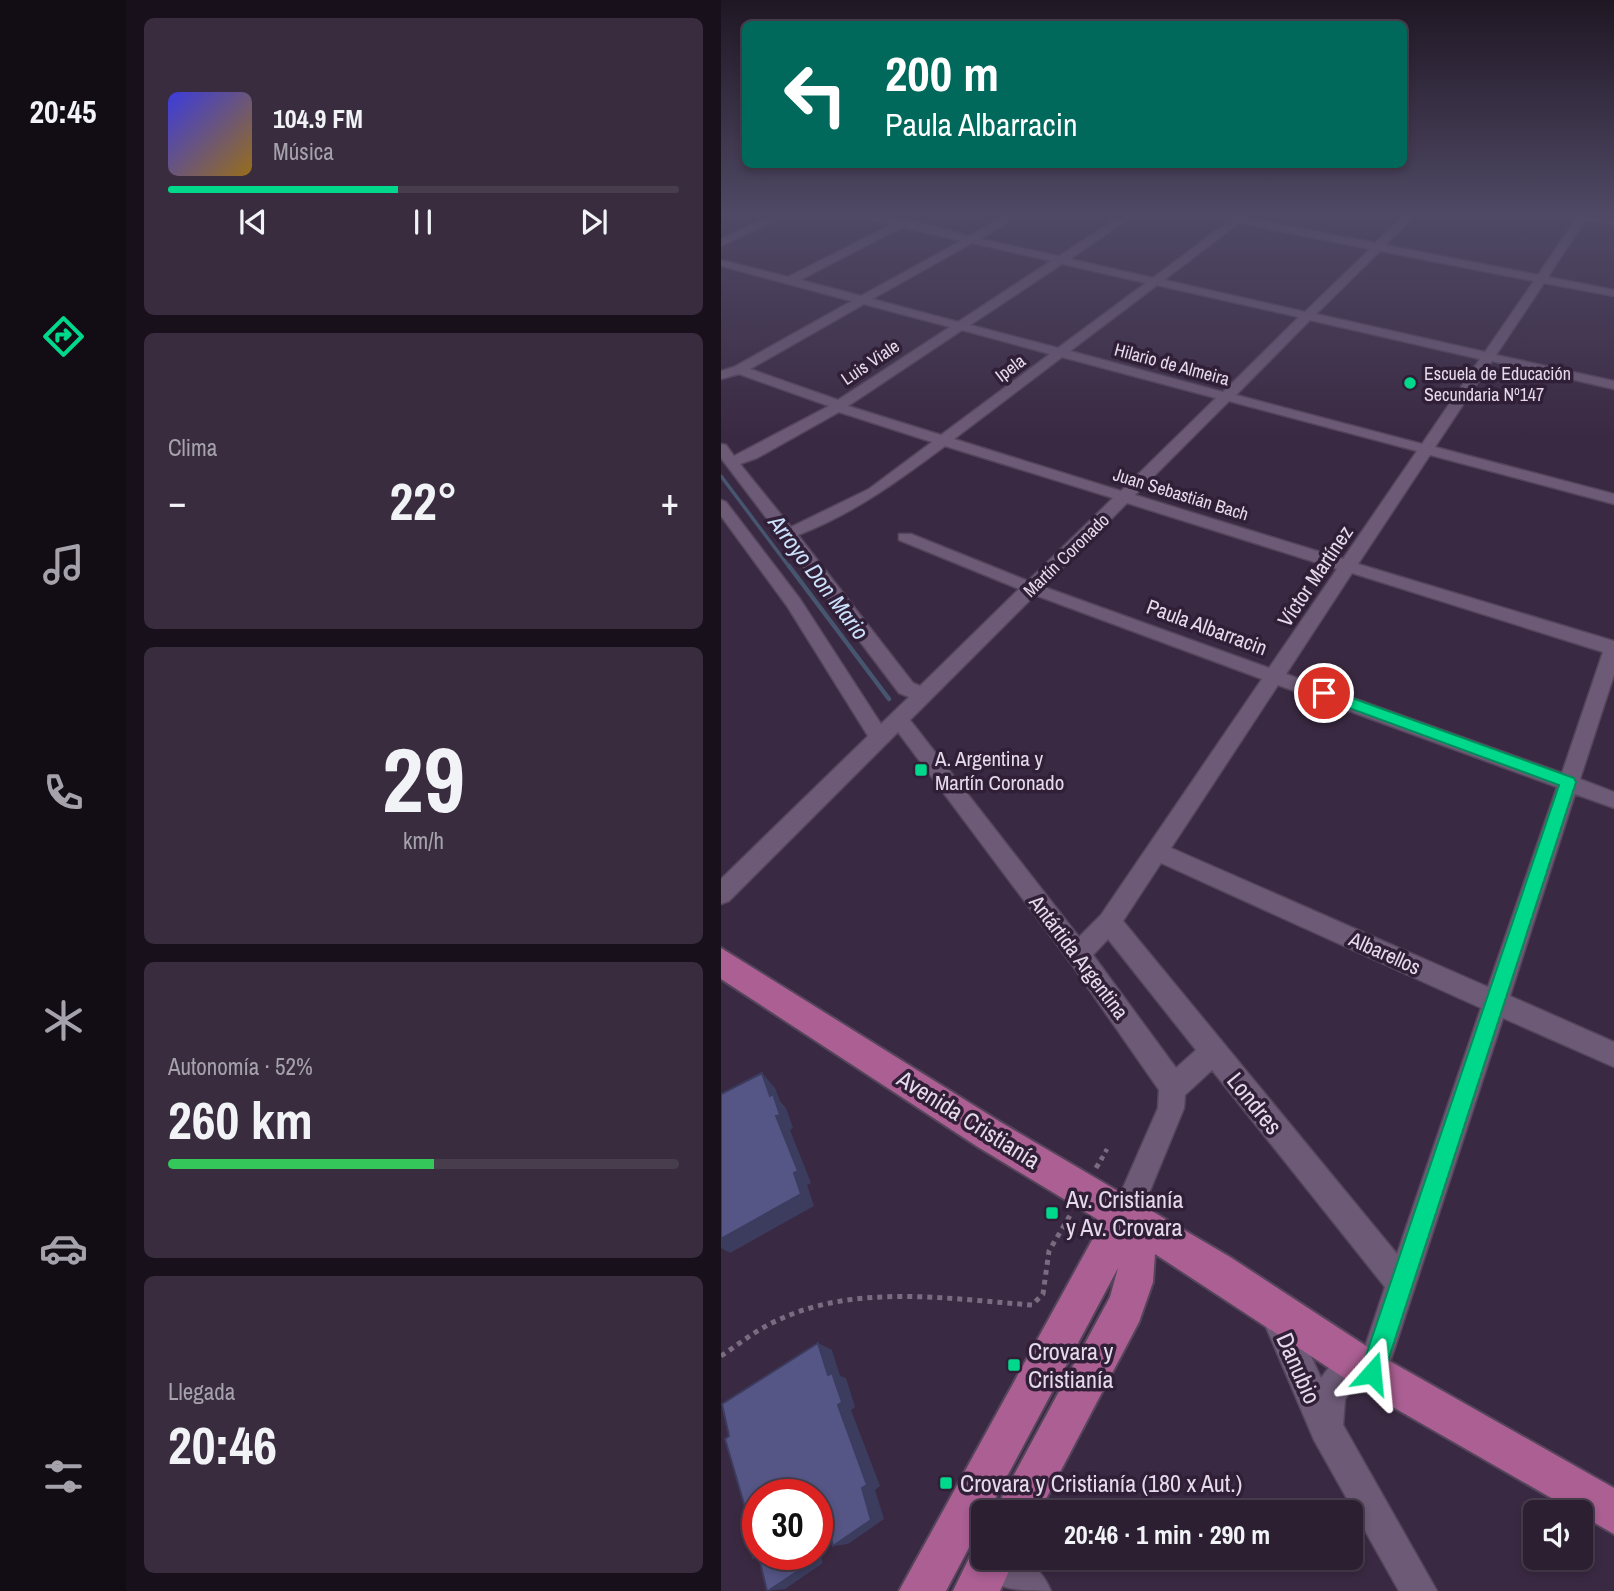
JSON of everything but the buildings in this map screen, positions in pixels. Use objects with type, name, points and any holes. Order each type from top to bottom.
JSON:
[{"type":"main road","name":"Avenida Cristianía","points":[[721,962],[990,1135],[1126,1215],[1363,1367],[1614,1512]]},
{"type":"main road","points":[[1022,1500],[1125,1308],[1137,1275],[1137,1248],[1126,1215]]},
{"type":"main road","points":[[922,1591],[1126,1215]]},
{"type":"street","name":"Hilario de Almeira","points":[[820,289],[1614,499]]},
{"type":"street","points":[[721,374],[739,370],[883,289]]},
{"type":"street","name":"Luis Viale","points":[[732,462],[752,455],[837,406],[1013,289]]},
{"type":"street","name":"Ipela","points":[[788,533],[818,522],[864,499],[1142,289]]},
{"type":"street","points":[[1189,289],[1614,385]]},
{"type":"street","name":"Martín Coronado","points":[[721,894],[1333,289]]},
{"type":"street","name":"Víctor Martínez","points":[[1078,954],[1109,922],[1536,289]]},
{"type":"street","points":[[1594,289],[1614,293]]},
{"type":"street","name":"Juan Sebastián Bach","points":[[739,370],[837,406],[1613,648]]},
{"type":"street","points":[[721,448],[906,688],[923,695]]},
{"type":"street","points":[[721,505],[794,603],[880,739]]},
{"type":"street","name":"Paula Albarracin","points":[[905,537],[1031,588],[1614,800]]},
{"type":"street","name":"Danubio","points":[[1326,1428],[1329,1394],[1363,1367],[1401,1283],[1613,648]]},
{"type":"street","name":"Antártida Argentina","points":[[899,720],[1078,954],[1164,1073],[1172,1089]]},
{"type":"street","name":"Albarellos","points":[[1156,851],[1614,1055]]},
{"type":"street","name":"Londres","points":[[1109,922],[1401,1283]]},
{"type":"street","points":[[1126,1215],[1171,1108],[1172,1089],[1214,1051]]},
{"type":"street","name":"Danubio","points":[[1272,1307],[1326,1428],[1419,1591]]},
{"type":"street","points":[[989,1570],[1033,1591]]},
{"type":"path","points":[[721,1356],[777,1321],[834,1303],[900,1298],[1032,1305],[1042,1294],[1049,1251],[1107,1149]]},
{"type":"waterway","name":"Arroyo Don Mario","points":[[721,476],[790,568]]},
{"type":"waterway","name":"Arroyo Don Mario","points":[[789,566],[889,699]]},
{"type":"place","name":"Escuela de Educación Secundaria Nº147","points":[[1410,383]]},
{"type":"place","name":"A. Argentina y Martín Coronado","points":[[921,770]]},
{"type":"place","name":"Av. Cristianía y Av. Crovara","points":[[1052,1213]]},
{"type":"place","name":"Crovara y Cristianía","points":[[1014,1365]]},
{"type":"place","name":"Crovara y Cristianía (180 x Aut.)","points":[[946,1483]]},
{"type":"route","points":[[1324,693],[1568,782],[1372,1373]]}]
